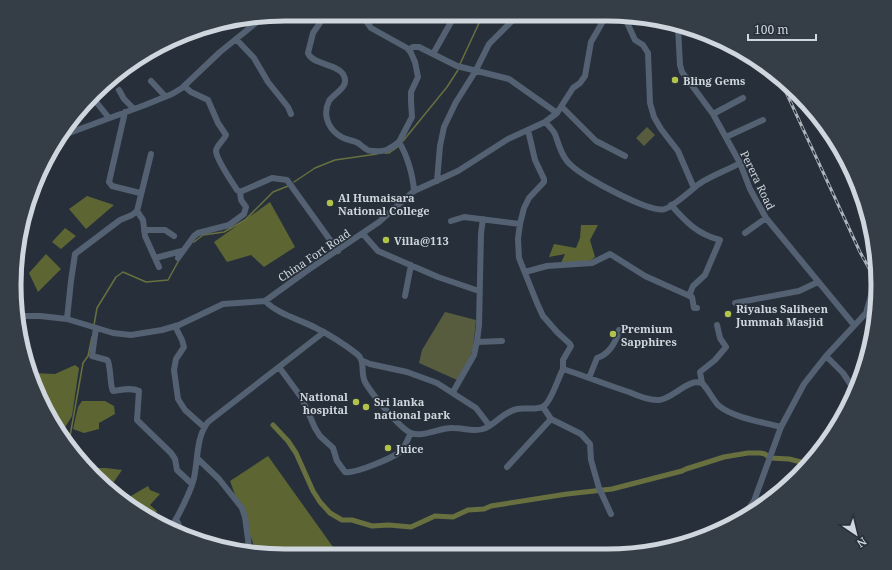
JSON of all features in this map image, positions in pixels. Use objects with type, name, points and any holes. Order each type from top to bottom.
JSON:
[{"type":"street","points":[[321,21],[313,33],[308,52],[311,58],[340,71],[344,75],[345,80],[344,87],[330,100],[326,116],[330,127],[345,140],[357,142],[367,150],[383,152],[389,150],[399,142],[412,117],[410,101],[411,92],[418,77],[415,62],[409,50],[371,28],[366,21]]},
{"type":"street","points":[[433,54],[452,21]]},
{"type":"street","points":[[437,181],[444,127],[456,102],[475,72],[489,44],[513,21]]},
{"type":"street","name":"China Fort Road","points":[[265,302],[308,270],[363,234],[414,191],[458,171],[508,139],[545,122],[557,113],[573,88],[580,83],[585,76],[591,42],[603,21]]},
{"type":"street","points":[[627,22],[635,40],[643,45],[648,53],[650,103],[654,116],[661,129],[678,151],[694,188]]},
{"type":"street","points":[[69,133],[134,109],[184,86],[220,52],[256,23]]},
{"type":"street","name":"Perera Road","points":[[678,31],[680,65],[682,72],[713,114],[740,164],[750,189],[766,218],[794,250],[818,282],[854,325]]},
{"type":"street","points":[[236,39],[254,58],[268,82],[288,107],[291,114]]},
{"type":"street","points":[[409,50],[413,47],[419,47],[457,66],[509,80],[557,113]]},
{"type":"street","points":[[151,80],[165,96]]},
{"type":"street","points":[[178,258],[194,236],[198,233],[229,225],[244,214],[246,207],[241,200],[240,192],[237,190],[223,168],[217,155],[217,148],[226,135],[218,123],[210,103],[208,100],[184,86]]},
{"type":"street","points":[[119,90],[124,99],[134,109]]},
{"type":"street","points":[[713,114],[743,98]]},
{"type":"street","points":[[95,101],[109,118]]},
{"type":"street","points":[[562,106],[596,141],[625,156]]},
{"type":"street","points":[[125,112],[109,182],[112,186],[140,193]]},
{"type":"street","points":[[726,137],[763,120]]},
{"type":"street","points":[[545,122],[554,134],[568,162],[572,166],[590,179],[634,201],[657,210],[665,209],[704,181],[740,164]]},
{"type":"street","points":[[363,361],[363,376],[366,384],[406,431],[411,433],[423,434],[449,428],[478,430],[490,425],[516,409],[525,407],[543,407],[550,397],[563,368],[563,360],[571,346],[543,316],[519,258],[518,239],[524,208],[529,198],[544,182],[535,160],[528,130]]},
{"type":"street","points":[[399,142],[411,174],[414,191]]},
{"type":"street","points":[[151,154],[140,193],[137,211],[142,220],[145,236],[159,267]]},
{"type":"street","points":[[240,192],[272,178],[287,180],[338,250]]},
{"type":"street","points":[[670,205],[690,226],[710,237],[720,240],[705,275],[698,278],[689,296]]},
{"type":"street","points":[[67,319],[75,254],[97,239],[120,220],[137,211]]},
{"type":"street","points":[[451,220],[464,218],[484,219],[520,224]]},
{"type":"street","points":[[745,233],[766,218]]},
{"type":"street","points":[[453,392],[474,356],[477,342],[479,325],[481,233],[484,219]]},
{"type":"street","points":[[144,230],[165,230],[174,236]]},
{"type":"street","points":[[363,234],[378,251],[438,277],[479,290]]},
{"type":"street","points":[[155,258],[182,251]]},
{"type":"street","points":[[525,272],[547,266],[592,263],[610,254],[645,276],[692,297],[694,308],[697,308]]},
{"type":"street","points":[[405,296],[411,265]]},
{"type":"street","points":[[735,302],[799,291],[818,282]]},
{"type":"street","points":[[749,508],[754,501],[781,427],[804,384],[826,356],[866,313],[870,298]]},
{"type":"street","points":[[23,316],[67,319],[113,332],[131,335],[162,330],[175,326],[223,304],[265,302],[273,308],[316,327],[356,354],[363,361],[421,376],[437,383],[476,408],[490,425]]},
{"type":"street","points":[[717,325],[720,338],[726,347],[715,360],[700,372],[702,383],[717,404],[726,410],[748,419],[781,427]]},
{"type":"street","points":[[175,326],[184,347],[176,359],[174,370],[178,398],[185,410],[204,427]]},
{"type":"street","points":[[94,327],[91,354],[94,357],[108,361],[111,388],[113,391],[127,389],[137,389],[139,391],[137,420],[171,453],[176,470],[192,484]]},
{"type":"street","points":[[589,378],[597,358],[608,352],[614,343],[619,330]]},
{"type":"street","points":[[173,524],[192,484],[198,459],[200,438],[204,427],[208,422],[324,332]]},
{"type":"street","points":[[477,342],[502,341]]},
{"type":"street","points":[[826,356],[843,373],[851,385]]},
{"type":"street","points":[[278,367],[301,397],[315,428],[320,436],[333,448],[338,461],[346,472],[352,472],[383,462],[401,451],[411,433]]},
{"type":"street","points":[[563,368],[639,396],[657,400],[668,398],[691,384],[698,382],[702,383]]},
{"type":"street","points":[[543,407],[550,419],[581,434],[590,444],[591,460],[600,490],[611,514]]},
{"type":"street","points":[[507,466],[550,419]]},
{"type":"street","points":[[198,459],[218,479],[242,508],[245,517],[249,547]]},
{"type":"street","points":[[754,501],[759,501]]},
{"type":"street","points":[[176,519],[180,527]]},
{"type":"green space","points":[[647,127],[655,135],[644,146],[636,138]]},
{"type":"green space","points":[[87,196],[114,205],[86,229],[69,209]]},
{"type":"green space","points":[[270,202],[295,247],[264,267],[251,255],[227,262],[214,242]]},
{"type":"green space","points":[[581,225],[598,225],[590,240],[595,257],[590,261],[561,263],[565,254],[549,257],[554,244],[576,248],[580,238]]},
{"type":"green space","points":[[65,228],[76,236],[61,249],[52,242]]},
{"type":"green space","points":[[46,254],[61,269],[38,292],[29,273]]},
{"type":"green space","points":[[445,312],[476,320],[473,348],[469,360],[457,380],[419,363],[422,350]]},
{"type":"green space","points":[[75,365],[79,368],[72,416],[64,429],[48,402],[36,373],[55,374]]},
{"type":"green space","points":[[82,401],[105,401],[114,406],[115,414],[99,423],[99,429],[84,433],[73,429],[78,407]]},
{"type":"green space","points":[[268,456],[334,549],[254,547],[230,481]]},
{"type":"green space","points":[[95,468],[106,468],[122,470],[112,484]]},
{"type":"green space","points":[[148,486],[150,490],[160,494],[150,505],[157,511],[154,514],[128,497]]},
{"type":"waterway","points":[[460,64],[480,21]]},
{"type":"waterway","points":[[403,141],[447,87],[458,70]]},
{"type":"waterway","points":[[385,153],[389,153],[399,146]]},
{"type":"waterway","points":[[294,182],[315,168],[335,160],[377,154]]},
{"type":"waterway","points":[[194,242],[203,235],[224,232],[245,220],[273,192],[288,186]]},
{"type":"waterway","points":[[94,325],[97,308],[116,277],[123,272],[146,282],[168,280],[179,260]]},
{"type":"waterway","points":[[69,437],[83,363],[88,356],[92,337]]},
{"type":"waterway","points":[[273,425],[288,441],[296,453],[313,491],[330,513],[342,520],[352,520],[372,526],[389,525],[411,527],[435,516],[453,517],[468,510],[484,509],[491,506],[567,494],[612,489],[682,471],[724,457],[748,453],[760,453],[765,454],[770,458],[789,459],[802,462]]},
{"type":"railway","points":[[785,91],[860,252],[870,271]]},
{"type":"place","name":"Bling Gems","points":[[675,80]]},
{"type":"place","name":"Al Humaisara National College","points":[[330,203]]},
{"type":"place","name":"Villa@113","points":[[386,240]]},
{"type":"place","name":"Riyalus Saliheen Jummah Masjid","points":[[728,314]]},
{"type":"place","name":"Premium Sapphires","points":[[613,334]]},
{"type":"place","name":"National hospital","points":[[356,402]]},
{"type":"place","name":"Sri lanka national park","points":[[366,407]]},
{"type":"place","name":"Juice","points":[[388,448]]}]
